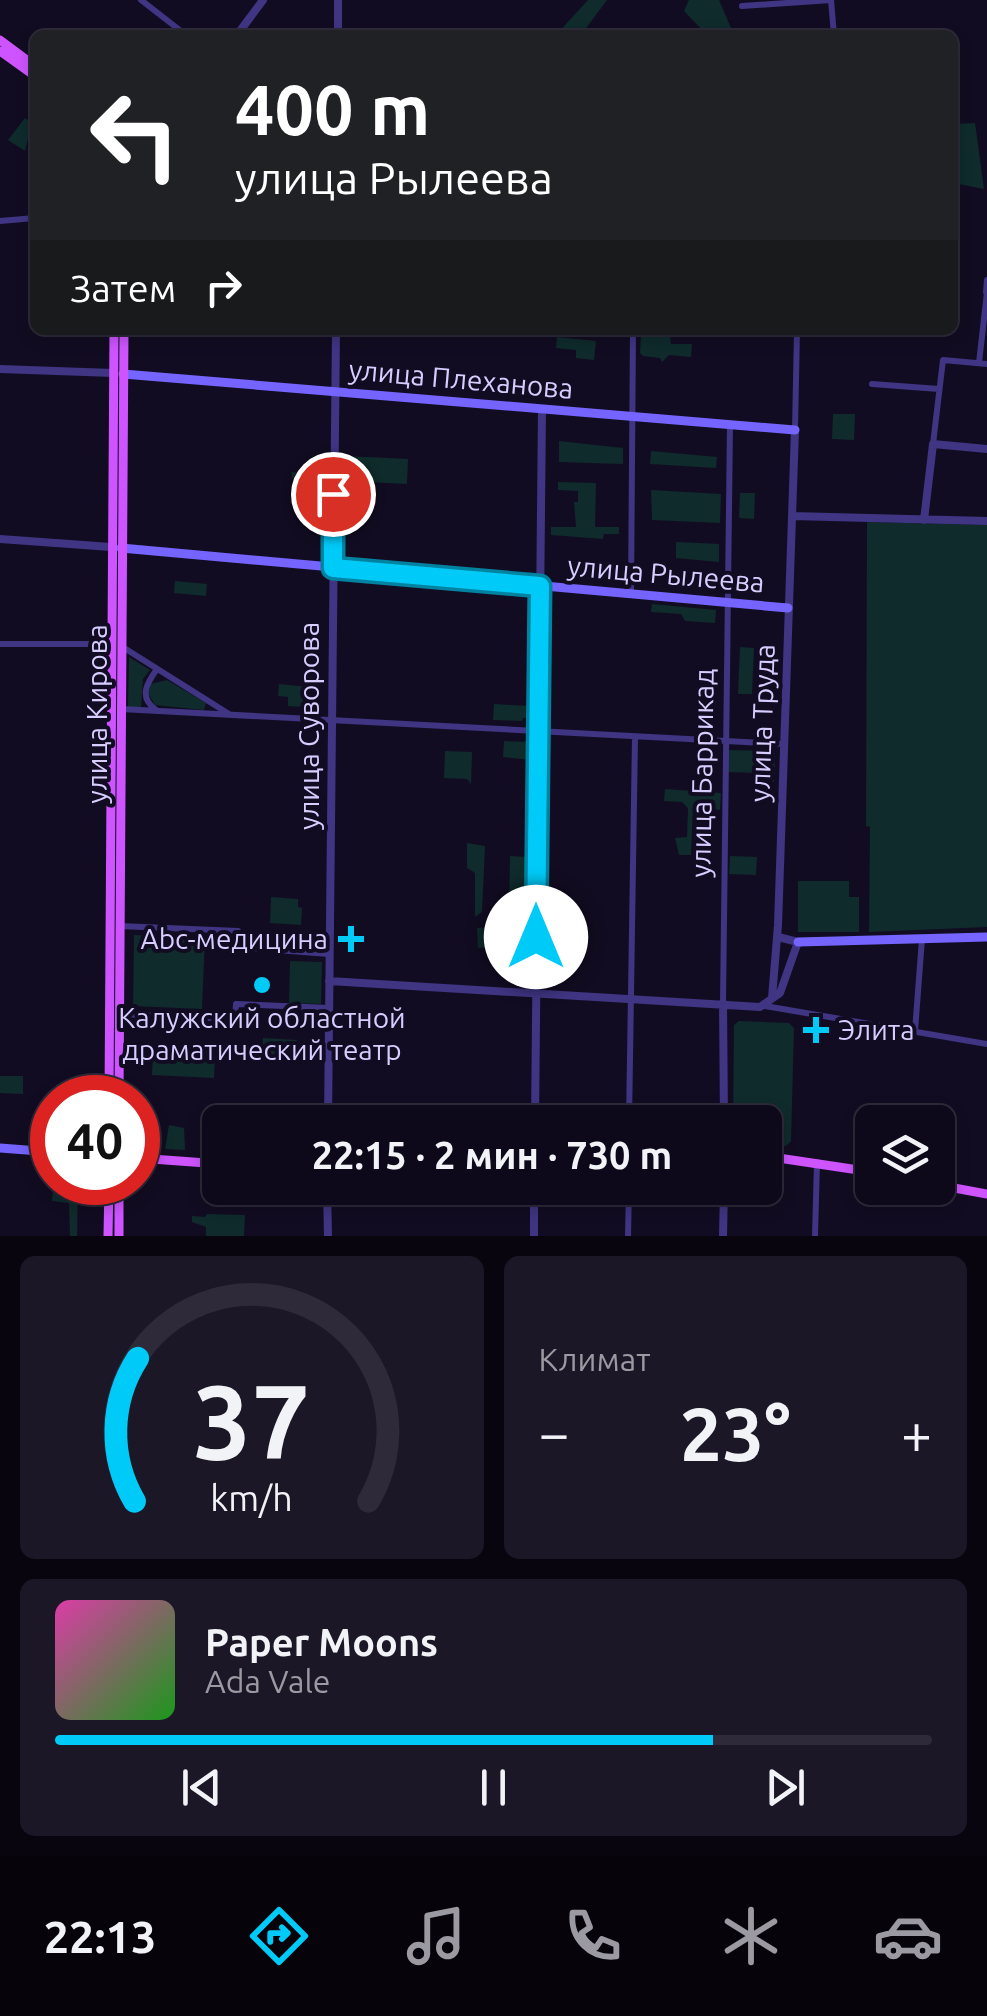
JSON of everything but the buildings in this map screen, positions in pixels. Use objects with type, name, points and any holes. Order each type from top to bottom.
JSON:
[{"type":"main road","points":[[0,40],[30,62]]},
{"type":"main road","points":[[0,50],[30,72]]},
{"type":"main road","name":"улица Кирова","points":[[109,1075],[118,373],[114,335]]},
{"type":"main road","name":"улица Кирова","points":[[118,373],[123,335]]},
{"type":"main road","name":"улица Плеханова","points":[[118,373],[795,430]]},
{"type":"main road","name":"улица Рылеева","points":[[116,547],[788,608]]},
{"type":"main road","name":"улица Кирова","points":[[115,645],[120,709],[119,1075]]},
{"type":"main road","points":[[798,942],[987,937]]},
{"type":"main road","points":[[0,1148],[30,1150]]},
{"type":"main road","points":[[782,1158],[855,1169]]},
{"type":"main road","points":[[160,1160],[202,1163]]},
{"type":"main road","points":[[955,1187],[987,1194]]},
{"type":"main road","points":[[108,1205],[108,1236]]},
{"type":"main road","points":[[118,1236],[119,1205]]},
{"type":"street","points":[[141,0],[180,30]]},
{"type":"street","points":[[242,30],[263,0]]},
{"type":"street","points":[[338,0],[338,30]]},
{"type":"street","points":[[742,6],[831,0],[834,30]]},
{"type":"street","points":[[0,221],[30,218]]},
{"type":"street","points":[[924,520],[943,360],[983,364],[987,280]]},
{"type":"street","name":"улица Суворова","points":[[328,1105],[336,335]]},
{"type":"street","points":[[631,594],[633,335]]},
{"type":"street","name":"улица Труда","points":[[769,1002],[778,937],[797,335]]},
{"type":"street","name":"улица Плеханова","points":[[0,369],[118,373]]},
{"type":"street","points":[[872,384],[939,389]]},
{"type":"street","points":[[535,1105],[542,408]]},
{"type":"street","name":"улица Баррикад","points":[[724,1105],[730,425]]},
{"type":"street","points":[[932,444],[987,449]]},
{"type":"street","points":[[792,516],[987,522]]},
{"type":"street","name":"улица Рылеева","points":[[0,539],[116,547]]},
{"type":"street","points":[[0,644],[115,645],[230,714]]},
{"type":"street","points":[[157,711],[150,706],[145,689],[158,669]]},
{"type":"street","points":[[120,709],[784,744]]},
{"type":"street","points":[[630,1105],[635,737]]},
{"type":"street","points":[[119,926],[238,931],[237,946],[330,954]]},
{"type":"street","points":[[769,1002],[780,993],[798,942],[778,937]]},
{"type":"street","points":[[915,1032],[922,939]]},
{"type":"street","points":[[329,981],[743,1006],[769,1002],[987,1044]]},
{"type":"street","points":[[120,1014],[236,1018],[236,1004],[329,1008]]},
{"type":"street","points":[[724,1022],[743,1006]]},
{"type":"street","points":[[815,1236],[817,1162]]},
{"type":"street","points":[[327,1205],[328,1236]]},
{"type":"street","points":[[534,1205],[534,1236]]},
{"type":"street","points":[[628,1236],[629,1205]]},
{"type":"street","points":[[723,1236],[724,1205]]},
{"type":"green space","points":[[588,0],[607,0],[585,30],[561,30]]},
{"type":"green space","points":[[689,0],[719,0],[732,30],[702,30],[684,11]]},
{"type":"green space","points":[[25,118],[30,122],[25,151],[8,140]]},
{"type":"green space","points":[[975,123],[984,189],[958,184],[958,124]]},
{"type":"green space","points":[[641,335],[670,335],[671,344],[692,344],[691,357],[669,355],[662,362],[660,358],[643,356]]},
{"type":"green space","points":[[557,337],[596,341],[594,360],[576,358],[576,350],[556,348]]},
{"type":"green space","points":[[833,414],[855,414],[854,440],[832,439]]},
{"type":"green space","points":[[559,441],[623,448],[623,464],[559,462]]},
{"type":"green space","points":[[651,451],[717,457],[716,468],[650,464]]},
{"type":"green space","points":[[347,456],[408,459],[407,484],[346,481]]},
{"type":"green space","points":[[291,472],[324,475],[324,491],[295,488]]},
{"type":"green space","points":[[558,482],[596,483],[595,527],[619,527],[619,534],[604,534],[603,539],[551,535],[551,527],[576,527],[574,502],[578,502],[578,491],[558,490]]},
{"type":"green space","points":[[651,490],[721,494],[720,523],[652,520]]},
{"type":"green space","points":[[740,493],[755,493],[754,519],[739,518]]},
{"type":"green space","points":[[867,522],[987,525],[987,927],[869,932]]},
{"type":"green space","points":[[676,542],[719,544],[719,562],[676,558]]},
{"type":"green space","points":[[175,581],[207,584],[206,596],[174,593]]},
{"type":"green space","points":[[652,604],[716,610],[715,623],[685,621],[681,614],[651,612]]},
{"type":"green space","points":[[740,647],[754,648],[752,694],[738,694]]},
{"type":"green space","points":[[129,657],[150,670],[143,679],[141,708],[128,708]]},
{"type":"green space","points":[[167,680],[206,703],[204,710],[155,705],[148,693],[151,684]]},
{"type":"green space","points":[[279,684],[308,687],[306,707],[288,706],[288,697],[278,696]]},
{"type":"green space","points":[[494,704],[530,706],[529,718],[493,720]]},
{"type":"green space","points":[[504,741],[532,742],[532,760],[503,757]]},
{"type":"green space","points":[[727,750],[775,751],[774,782],[757,773],[727,772]]},
{"type":"green space","points":[[445,751],[472,752],[471,784],[467,779],[444,778]]},
{"type":"green space","points":[[665,789],[721,793],[720,810],[693,806],[691,855],[679,855],[675,838],[687,837],[688,808],[682,802],[664,801]]},
{"type":"green space","points":[[467,843],[485,846],[482,912],[475,917],[475,873],[467,868]]},
{"type":"green space","points":[[510,856],[527,857],[526,909],[509,908]]},
{"type":"green space","points":[[730,856],[757,857],[756,875],[729,874]]},
{"type":"green space","points":[[798,881],[849,881],[849,897],[859,897],[859,932],[798,932]]},
{"type":"green space","points":[[271,897],[298,899],[301,925],[270,923]]},
{"type":"green space","points":[[499,927],[498,947],[478,948],[477,928]]},
{"type":"green space","points":[[134,935],[205,938],[202,1009],[133,1006]]},
{"type":"green space","points":[[290,961],[322,962],[321,1004],[289,1003]]},
{"type":"green space","points":[[739,1021],[789,1023],[794,1028],[791,1141],[786,1146],[782,1146],[782,1105],[733,1105],[734,1025]]},
{"type":"green space","points":[[263,1038],[297,1040],[287,1061],[262,1060]]},
{"type":"green space","points":[[153,1053],[215,1056],[214,1078],[152,1075]]},
{"type":"green space","points":[[0,1076],[23,1076],[23,1094],[0,1093]]},
{"type":"green space","points":[[169,1125],[184,1128],[185,1150],[165,1149]]},
{"type":"green space","points":[[69,1205],[78,1205],[77,1236],[70,1236]]},
{"type":"green space","points":[[245,1215],[244,1236],[206,1236],[206,1227],[192,1222],[192,1216]]},
{"type":"place","name":"Abc-медицина","points":[[351,939]]},
{"type":"place","name":"Калужский областной драматический театр","points":[[262,985]]},
{"type":"place","name":"Элита","points":[[816,1030]]},
{"type":"route","points":[[333,494],[333,568],[540,586],[536,937]]}]
